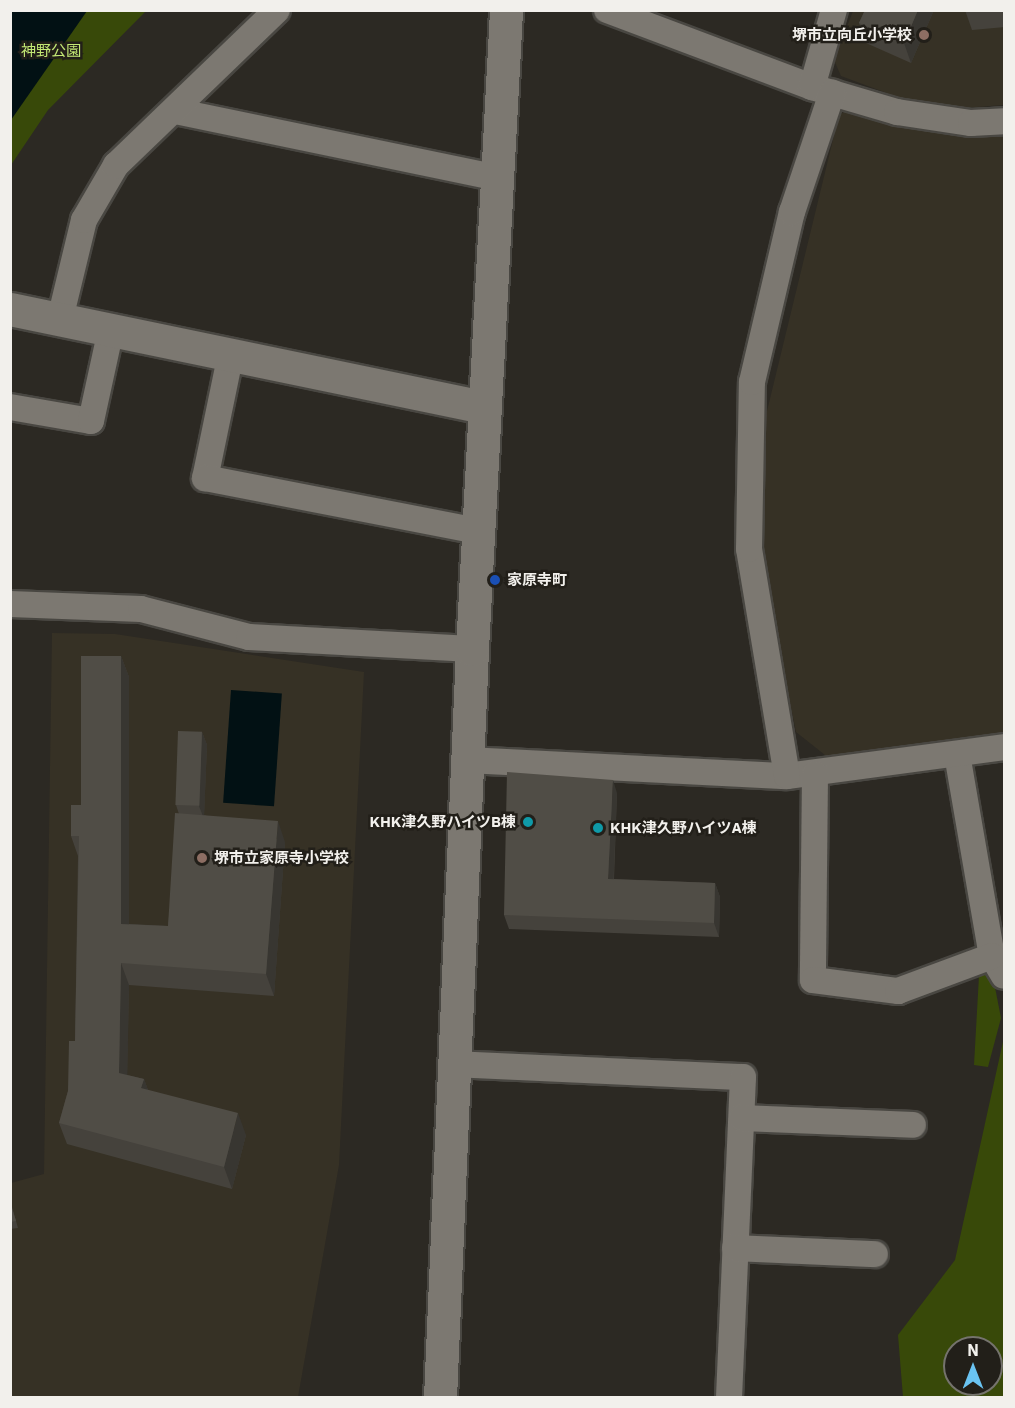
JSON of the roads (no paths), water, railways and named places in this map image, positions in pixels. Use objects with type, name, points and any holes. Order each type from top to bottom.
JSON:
[{"type":"street","points":[[60,319],[84,220],[116,165],[175,111],[277,10]]},
{"type":"street","points":[[440,1398],[472,649],[495,177],[506,10]]},
{"type":"street","points":[[607,10],[822,90],[930,119],[971,123],[1005,121]]},
{"type":"street","points":[[787,776],[749,549],[752,382],[822,90],[834,10]]},
{"type":"street","points":[[175,111],[495,177]]},
{"type":"street","points":[[10,309],[485,407]]},
{"type":"street","points":[[10,407],[91,421],[111,329]]},
{"type":"street","points":[[231,353],[205,478],[478,531]]},
{"type":"street","points":[[10,604],[141,609],[249,637],[472,649]]},
{"type":"street","points":[[467,760],[787,776],[1005,747]]},
{"type":"street","points":[[815,774],[813,980],[898,991],[998,966],[957,754]]},
{"type":"street","points":[[454,1064],[743,1077],[729,1398]]},
{"type":"street","points":[[741,1118],[913,1125]]},
{"type":"street","points":[[735,1248],[875,1254]]},
{"type":"place","name":"堺市立向丘小学校","points":[[924,35]]},
{"type":"place","name":"家原寺町","points":[[495,580]]},
{"type":"place","name":"KHK津久野ハイツB棟","points":[[528,822]]},
{"type":"place","name":"KHK津久野ハイツA棟","points":[[598,828]]},
{"type":"place","name":"堺市立家原寺小学校","points":[[202,858]]},
{"type":"park label","name":"神野公園","points":[[51,51]]}]
